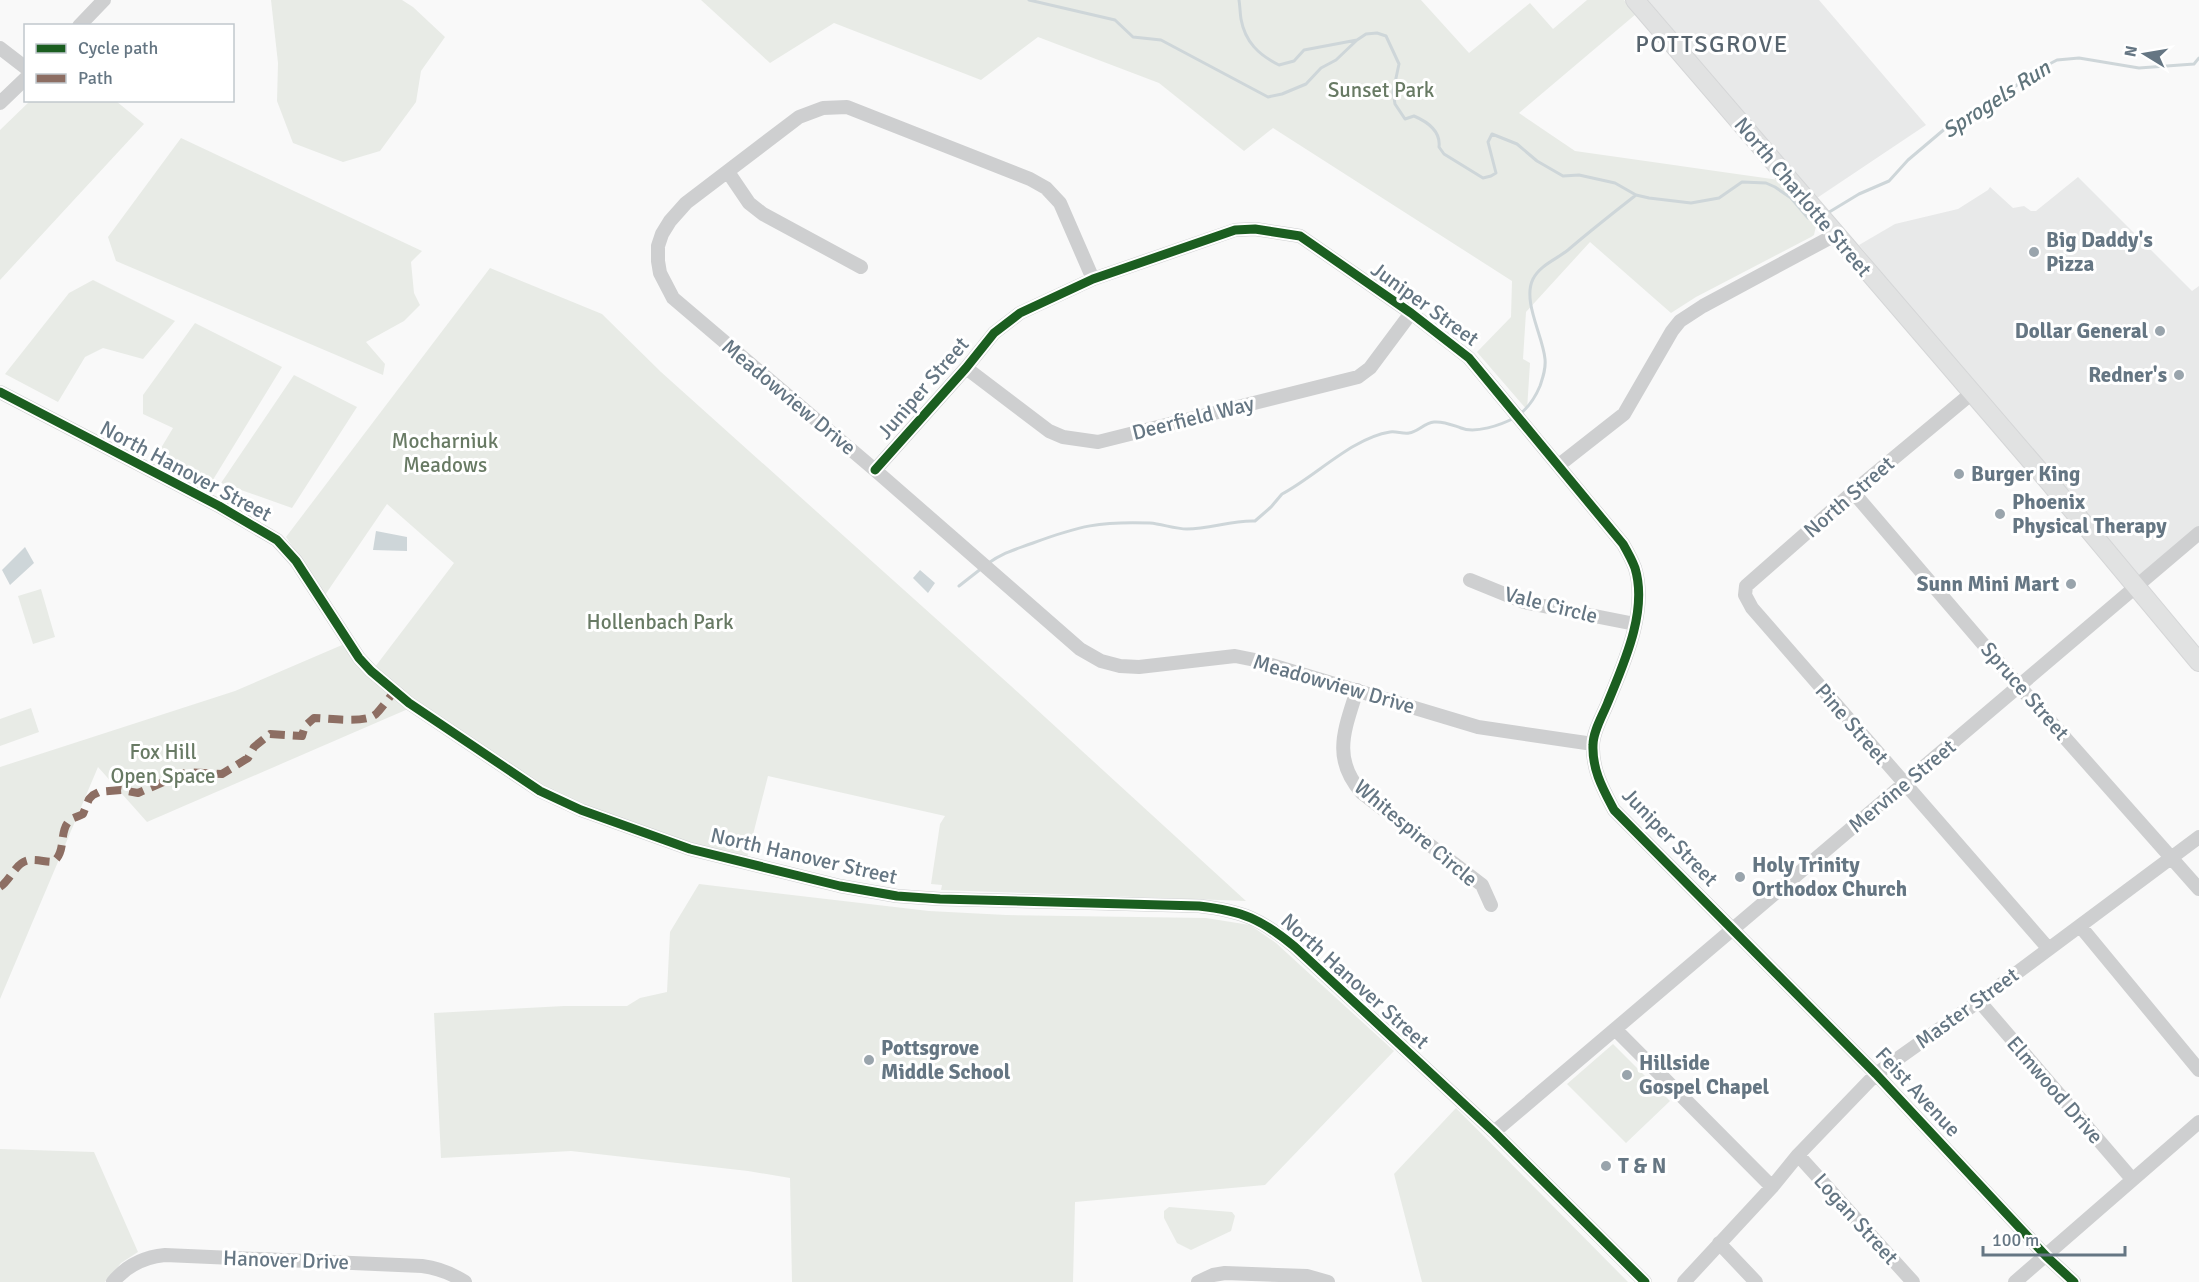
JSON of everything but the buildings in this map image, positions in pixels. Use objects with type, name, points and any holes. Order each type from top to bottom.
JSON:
[{"type":"main road","name":"North Charlotte Street","points":[[1635,0],[2136,587]]},
{"type":"main road","points":[[2136,587],[2199,662]]},
{"type":"street","points":[[81,24],[104,0]]},
{"type":"street","points":[[0,48],[24,66]]},
{"type":"street","points":[[0,103],[24,80]]},
{"type":"street","name":"Meadowview Drive","points":[[1093,279],[1060,203],[1046,188],[1030,179],[847,107],[823,108],[799,117],[686,203],[670,221],[658,246],[660,273],[673,298],[1080,649],[1101,661],[1139,668],[1235,656],[1478,727],[1593,744]]},
{"type":"street","points":[[728,172],[749,203],[763,214],[861,267]]},
{"type":"street","points":[[1559,465],[1624,414],[1680,321],[1830,228]]},
{"type":"street","name":"Juniper Street","points":[[875,470],[966,368],[994,333],[1020,313],[1093,279],[1235,230],[1255,229],[1300,236],[1411,313],[1469,358],[1623,543],[1635,568],[1638,593],[1635,624],[1630,648],[1593,744],[1596,771],[1614,810],[1734,929]]},
{"type":"street","name":"Deerfield Way","points":[[966,368],[1049,431],[1063,437],[1098,441],[1358,377],[1370,368],[1411,313]]},
{"type":"street","name":"North Hanover Street","points":[[0,392],[219,506],[277,540],[296,561],[353,649],[371,671],[394,692],[428,716],[558,801],[690,849],[840,886],[897,896],[1198,906],[1244,914],[1273,929],[1494,1132],[1645,1282]]},
{"type":"street","name":"North Street","points":[[1752,608],[1745,595],[1746,586],[1853,492],[1972,393]]},
{"type":"street","name":"Spruce Street","points":[[1853,492],[2019,686],[2199,889]]},
{"type":"street","name":"Mervine Street","points":[[1494,1132],[2199,533]]},
{"type":"street","name":"Vale Circle","points":[[1470,580],[1524,602],[1635,624]]},
{"type":"street","name":"Pine Street","points":[[1752,608],[2048,948]]},
{"type":"street","name":"Whitespire Circle","points":[[1357,690],[1344,730],[1342,750],[1350,780],[1362,793],[1482,885],[1491,905]]},
{"type":"street","name":"Master Street","points":[[1684,1282],[1772,1187],[1798,1155],[1876,1074],[1979,1001],[2199,837]]},
{"type":"street","points":[[2080,926],[2199,1070]]},
{"type":"street","name":"Feist Avenue","points":[[1734,929],[1876,1074],[2046,1256],[2074,1282]]},
{"type":"street","name":"Elmwood Drive","points":[[1979,1001],[2132,1179]]},
{"type":"street","points":[[1615,1029],[1772,1187]]},
{"type":"street","points":[[2015,1282],[2199,1122]]},
{"type":"street","name":"Logan Street","points":[[1798,1155],[1913,1282]]},
{"type":"street","points":[[1719,1243],[1755,1282]]},
{"type":"street","name":"Hanover Drive","points":[[113,1282],[121,1272],[137,1262],[165,1255],[422,1266],[437,1268],[465,1282]]},
{"type":"street","points":[[1198,1282],[1213,1275],[1225,1273],[1307,1276],[1328,1282]]},
{"type":"shaded area","points":[[1648,0],[1819,0],[1926,125],[1817,198]]},
{"type":"shaded area","points":[[2078,177],[2192,291],[2199,286],[2199,529],[2136,587],[1859,245],[1895,224],[1958,209],[1990,187],[2013,208],[2024,206],[2031,211],[2036,211]]},
{"type":"shaded area","points":[[376,531],[407,537],[407,551],[373,550]]},
{"type":"shaded area","points":[[25,547],[34,563],[10,585],[2,570]]},
{"type":"shaded area","points":[[920,570],[935,583],[928,593],[913,578]]},
{"type":"green space","points":[[271,0],[402,0],[413,7],[445,37],[421,71],[416,102],[380,151],[343,162],[293,143],[277,101],[278,63]]},
{"type":"green space","name":"Sunset Park","points":[[701,0],[1421,0],[1469,53],[1530,3],[1553,29],[1587,0],[1624,0],[1636,14],[1519,113],[1575,151],[1779,180],[1816,226],[1814,235],[1811,237],[1696,297],[1671,313],[1590,242],[1526,312],[1523,359],[1530,363],[1527,410],[1477,352],[1511,317],[1512,281],[1273,128],[1244,151],[1159,83],[1038,37],[981,80],[834,23],[770,63]]},
{"type":"green space","points":[[29,102],[117,102],[144,124],[0,280],[0,130]]},
{"type":"green space","points":[[181,138],[422,251],[411,262],[414,293],[420,305],[404,321],[366,342],[385,364],[383,375],[116,261],[108,237]]},
{"type":"green space","name":"Hollenbach Park","points":[[490,268],[602,314],[661,372],[1011,686],[1246,901],[941,890],[942,885],[931,884],[940,824],[945,816],[768,776],[747,858],[682,841],[558,795],[420,705],[375,667],[454,563],[387,504],[325,595],[286,537]]},
{"type":"green space","points":[[93,280],[175,321],[143,359],[103,348],[85,357],[58,402],[5,374],[69,293]]},
{"type":"green space","points":[[195,323],[282,367],[211,483],[158,453],[173,428],[143,414],[143,395]]},
{"type":"green space","points":[[294,375],[357,407],[292,508],[221,483]]},
{"type":"green space","points":[[41,589],[55,637],[33,644],[18,596]]},
{"type":"green space","name":"Fox Hill Open Space","points":[[342,645],[373,679],[408,709],[147,822],[98,767],[0,999],[0,767],[235,691]]},
{"type":"green space","points":[[31,708],[39,732],[0,746],[0,719]]},
{"type":"green space","points":[[699,884],[929,911],[1006,915],[1206,918],[1250,925],[1276,943],[1394,1051],[1265,1185],[1075,1202],[1073,1282],[792,1282],[790,1178],[748,1171],[571,1151],[441,1158],[434,1013],[564,1006],[627,1006],[640,998],[667,992],[670,932]]},
{"type":"green space","points":[[1613,1044],[1670,1101],[1626,1143],[1567,1084]]},
{"type":"green space","points":[[1456,1108],[1628,1282],[1422,1282],[1394,1174]]},
{"type":"green space","points":[[0,1149],[94,1152],[138,1252],[121,1263],[105,1282],[0,1282]]},
{"type":"green space","points":[[1169,1207],[1232,1212],[1235,1216],[1231,1231],[1191,1250],[1177,1243],[1164,1218],[1164,1211]]},
{"type":"waterway","name":"Sprogels Run","points":[[1029,0],[1115,20],[1133,37],[1161,40],[1268,97],[1306,84],[1321,68],[1336,60],[1357,40],[1366,34],[1377,33],[1386,36],[1399,64],[1393,92],[1395,104],[1405,119],[1414,116],[1429,124],[1436,132],[1439,147],[1444,154],[1483,178],[1496,173],[1488,142],[1492,134],[1517,144],[1537,161],[1563,176],[1579,175],[1615,183],[1636,195],[1691,203],[1719,198],[1742,182],[1766,183],[1791,198],[1808,218],[1814,218]]},
{"type":"waterway","points":[[1239,0],[1243,27],[1250,41],[1265,57],[1279,65],[1294,61],[1304,50],[1357,40]]},
{"type":"waterway","name":"Sprogels Run","points":[[1826,214],[1859,194],[1889,181],[1908,160],[1947,127],[2002,96],[2036,71],[2057,60],[2079,58],[2139,68],[2194,64],[2199,58]]},
{"type":"waterway","points":[[1520,414],[1536,394],[1545,366],[1543,350],[1531,308],[1530,288],[1533,279],[1544,266],[1568,250],[1636,195]]},
{"type":"waterway","points":[[987,564],[1015,550],[1064,532],[1090,526],[1150,523],[1187,529],[1255,521],[1282,494],[1348,450],[1376,436],[1390,432],[1412,432],[1434,422],[1473,430],[1495,426],[1514,418]]},
{"type":"waterway","points":[[959,586],[982,568]]},
{"type":"marked path","points":[[0,887],[22,863],[33,860],[53,862],[60,853],[66,825],[70,820],[83,814],[89,799],[99,792],[121,790],[138,793],[187,772],[222,774],[248,758],[254,747],[270,734],[302,736],[305,726],[314,718],[356,720],[371,717],[394,692]]},
{"type":"cycle path","points":[[875,470],[966,368],[994,333],[1020,313],[1093,279],[1235,230],[1255,229],[1300,236],[1411,313],[1469,358],[1623,544],[1635,568],[1639,602],[1627,654],[1593,740],[1596,771],[1614,810],[1876,1074],[2046,1256],[2074,1282]]},
{"type":"cycle path","points":[[0,392],[219,506],[277,540],[296,561],[359,658],[371,671],[409,703],[540,791],[581,810],[690,849],[840,886],[897,896],[1199,906],[1240,914],[1261,923],[1295,947],[1494,1132],[1645,1282]]},
{"type":"place","name":"Big Daddy's Pizza","points":[[2034,252]]},
{"type":"place","name":"Dollar General","points":[[2160,331]]},
{"type":"place","name":"Redner's","points":[[2179,375]]},
{"type":"place","name":"Burger King","points":[[1959,474]]},
{"type":"place","name":"Phoenix Physical Therapy","points":[[2000,514]]},
{"type":"place","name":"Sunn Mini Mart","points":[[2071,584]]},
{"type":"place","name":"Holy Trinity Orthodox Church","points":[[1740,877]]},
{"type":"place","name":"Pottsgrove Middle School","points":[[869,1060]]},
{"type":"place","name":"Hillside Gospel Chapel","points":[[1627,1075]]},
{"type":"place","name":"T & N","points":[[1606,1166]]},
{"type":"district","name":"POTTSGROVE","points":[[1712,44]]},
{"type":"park label","name":"Mocharniuk Meadows","points":[[445,453]]}]
